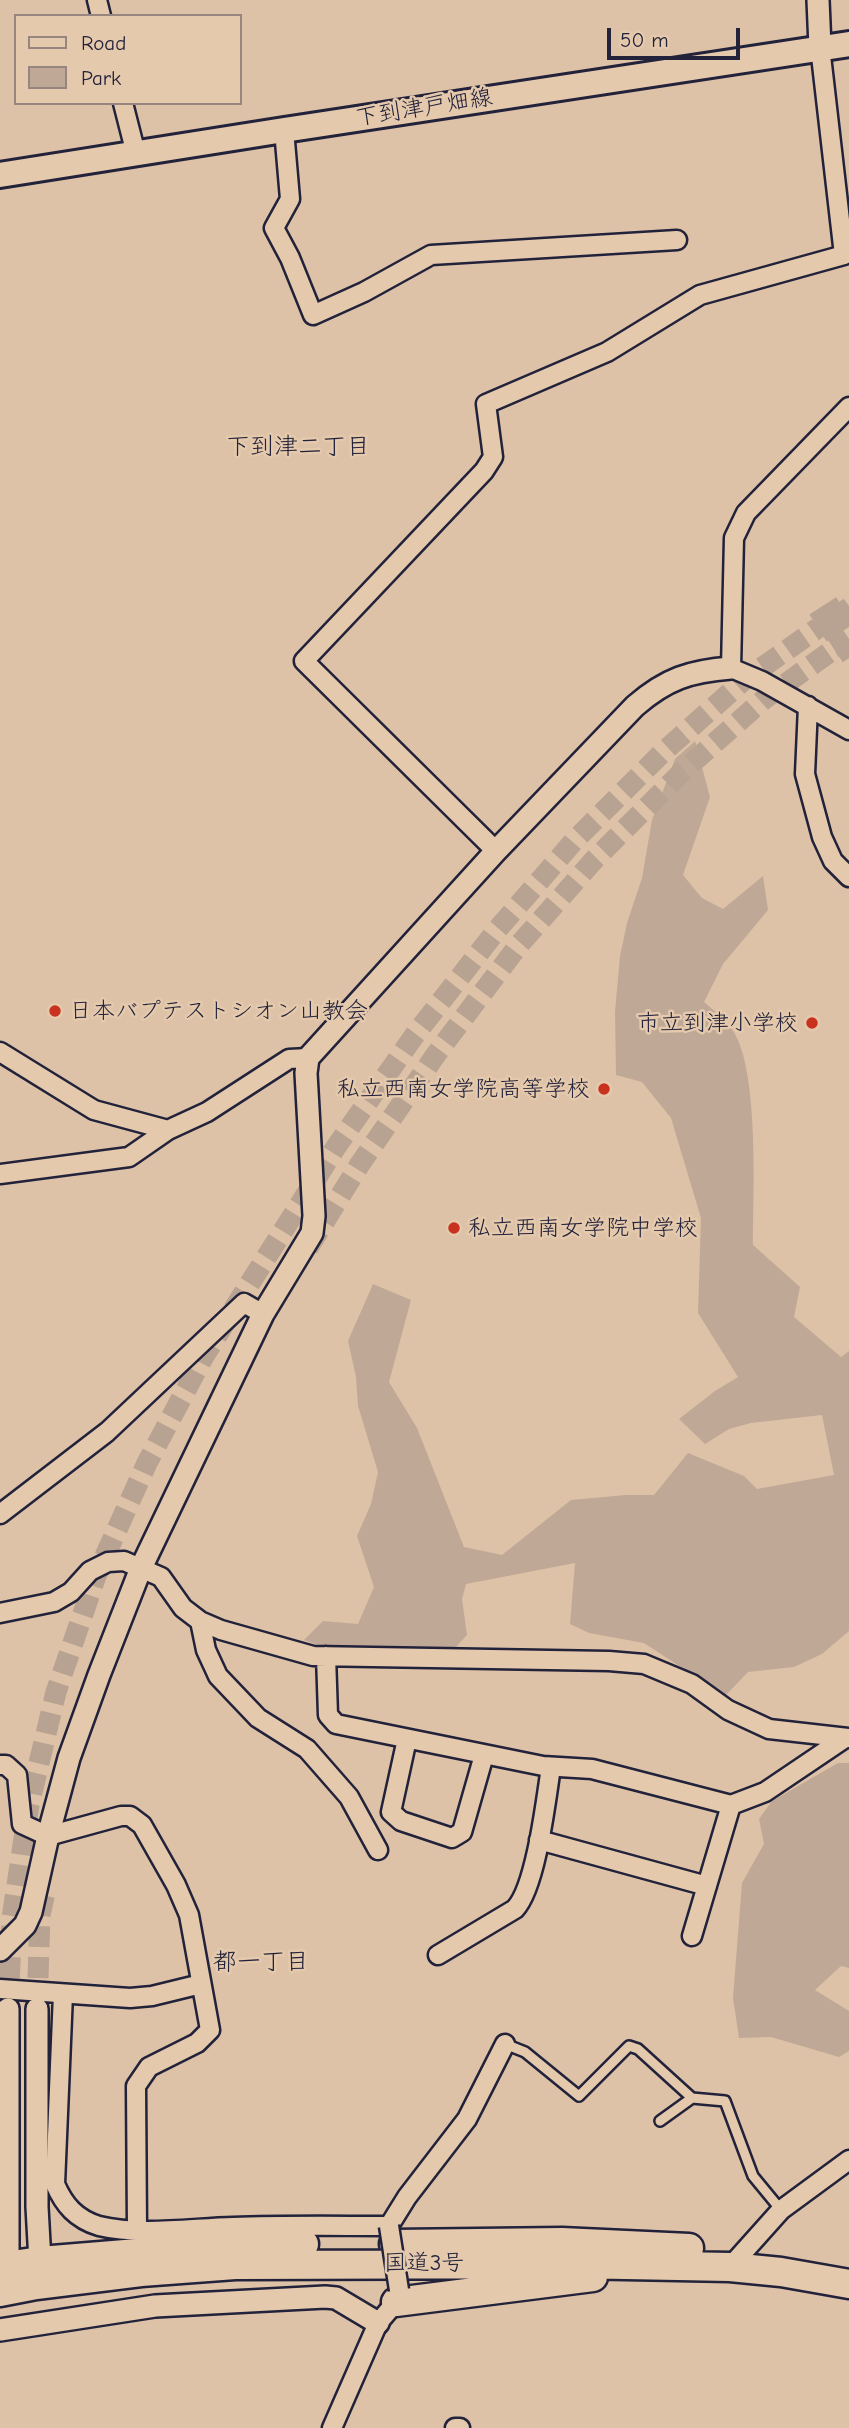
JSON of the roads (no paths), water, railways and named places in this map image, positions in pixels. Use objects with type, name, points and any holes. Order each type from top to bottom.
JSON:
[{"type":"highway","name":"国道3号","points":[[16,2276],[235,2245],[562,2242],[737,2259],[781,2272],[849,2284]]},
{"type":"highway","name":"国道3号","points":[[16,2276],[141,2272],[235,2265],[621,2265],[737,2259],[816,2260],[849,2267]]},
{"type":"highway","points":[[391,2305],[589,2279],[621,2265]]},
{"type":"main road","name":"下到津戸畑線","points":[[0,175],[849,44]]},
{"type":"street","points":[[496,851],[304,661],[484,471],[492,457],[486,404],[607,352],[700,295],[844,255],[820,47],[818,0]]},
{"type":"street","points":[[124,105],[136,154]]},
{"type":"street","points":[[284,130],[290,199],[274,228],[290,258],[313,315],[364,292],[431,255],[677,240]]},
{"type":"street","points":[[731,668],[734,538],[746,513],[849,407]]},
{"type":"street","points":[[0,1950],[25,1924],[31,1912],[69,1758],[141,1568],[263,1314],[312,1233],[314,1216],[306,1073],[308,1058],[496,851],[655,688],[680,676],[731,668],[762,681],[849,730]]},
{"type":"street","points":[[808,706],[805,774],[822,837],[833,861],[849,877]]},
{"type":"street","points":[[0,1052],[94,1110],[168,1129]]},
{"type":"street","points":[[0,1174],[129,1157],[168,1129],[207,1112],[289,1059],[308,1058]]},
{"type":"street","points":[[0,1514],[107,1432],[244,1303],[263,1314]]},
{"type":"street","points":[[0,1613],[54,1602],[71,1592],[90,1571],[108,1562],[124,1561],[161,1577],[183,1608],[200,1621],[221,1630],[313,1656],[609,1661],[644,1664],[692,1684],[729,1710],[769,1728],[847,1738]]},
{"type":"street","points":[[200,1621],[206,1650],[218,1676],[258,1718],[307,1749],[349,1797],[378,1850]]},
{"type":"street","points":[[326,1656],[328,1715],[336,1724],[551,1767],[593,1769],[732,1805],[765,1792],[847,1738]]},
{"type":"street","points":[[407,1739],[391,1812],[401,1821],[452,1838],[461,1832],[484,1755]]},
{"type":"street","points":[[0,1765],[6,1765],[17,1775],[22,1825],[48,1836],[121,1816],[130,1816],[142,1825],[176,1885],[189,1916],[210,2030],[197,2043],[149,2067],[136,2086],[137,2230]]},
{"type":"street","points":[[438,1955],[515,1909],[523,1901],[539,1840],[551,1767]]},
{"type":"street","points":[[692,1936],[732,1805]]},
{"type":"street","points":[[539,1840],[707,1886]]},
{"type":"street","points":[[16,2276],[4,1999],[64,1994],[130,1998],[152,1996],[201,1984]]},
{"type":"street","points":[[64,1994],[55,2184],[62,2202],[76,2216],[99,2225],[137,2230],[255,2226],[389,2227]]},
{"type":"street","points":[[16,2276],[37,2207],[37,2009]]},
{"type":"street","points":[[332,2428],[391,2305],[389,2227],[407,2197],[467,2119],[505,2044]]},
{"type":"street","points":[[737,2259],[781,2210],[849,2160]]},
{"type":"street","points":[[0,2330],[155,2306],[326,2297],[391,2305]]},
{"type":"street","points":[[455,2428],[460,2428]]},
{"type":"lane","points":[[505,2044],[525,2052],[579,2096],[629,2046],[638,2049],[692,2098],[725,2101],[753,2176],[781,2210]]},
{"type":"lane","points":[[660,2120],[692,2098]]},
{"type":"tunnel","points":[[818,628],[849,606]]},
{"type":"tunnel","points":[[818,628],[849,608]]},
{"type":"tunnel","points":[[8,2009],[12,1918],[29,1805],[56,1692],[96,1576],[147,1463],[204,1356],[336,1147],[414,1036],[496,931],[574,841],[662,753],[743,681],[818,628]]},
{"type":"tunnel","points":[[834,649],[849,639]]},
{"type":"tunnel","points":[[834,649],[849,641]]},
{"type":"tunnel","points":[[308,1248],[360,1164],[437,1053],[518,946],[594,860],[683,771],[763,700],[834,649]]},
{"type":"tunnel","points":[[37,2009],[40,1915],[46,1888]]},
{"type":"place","name":"日本バプテストシオン山教会","points":[[55,1011]]},
{"type":"place","name":"市立到津小学校","points":[[812,1023]]},
{"type":"place","name":"私立西南女学院高等学校","points":[[604,1089]]},
{"type":"place","name":"私立西南女学院中学校","points":[[454,1228]]},
{"type":"district","name":"下到津二丁目","points":[[298,447]]},
{"type":"district","name":"都一丁目","points":[[261,1962]]}]
